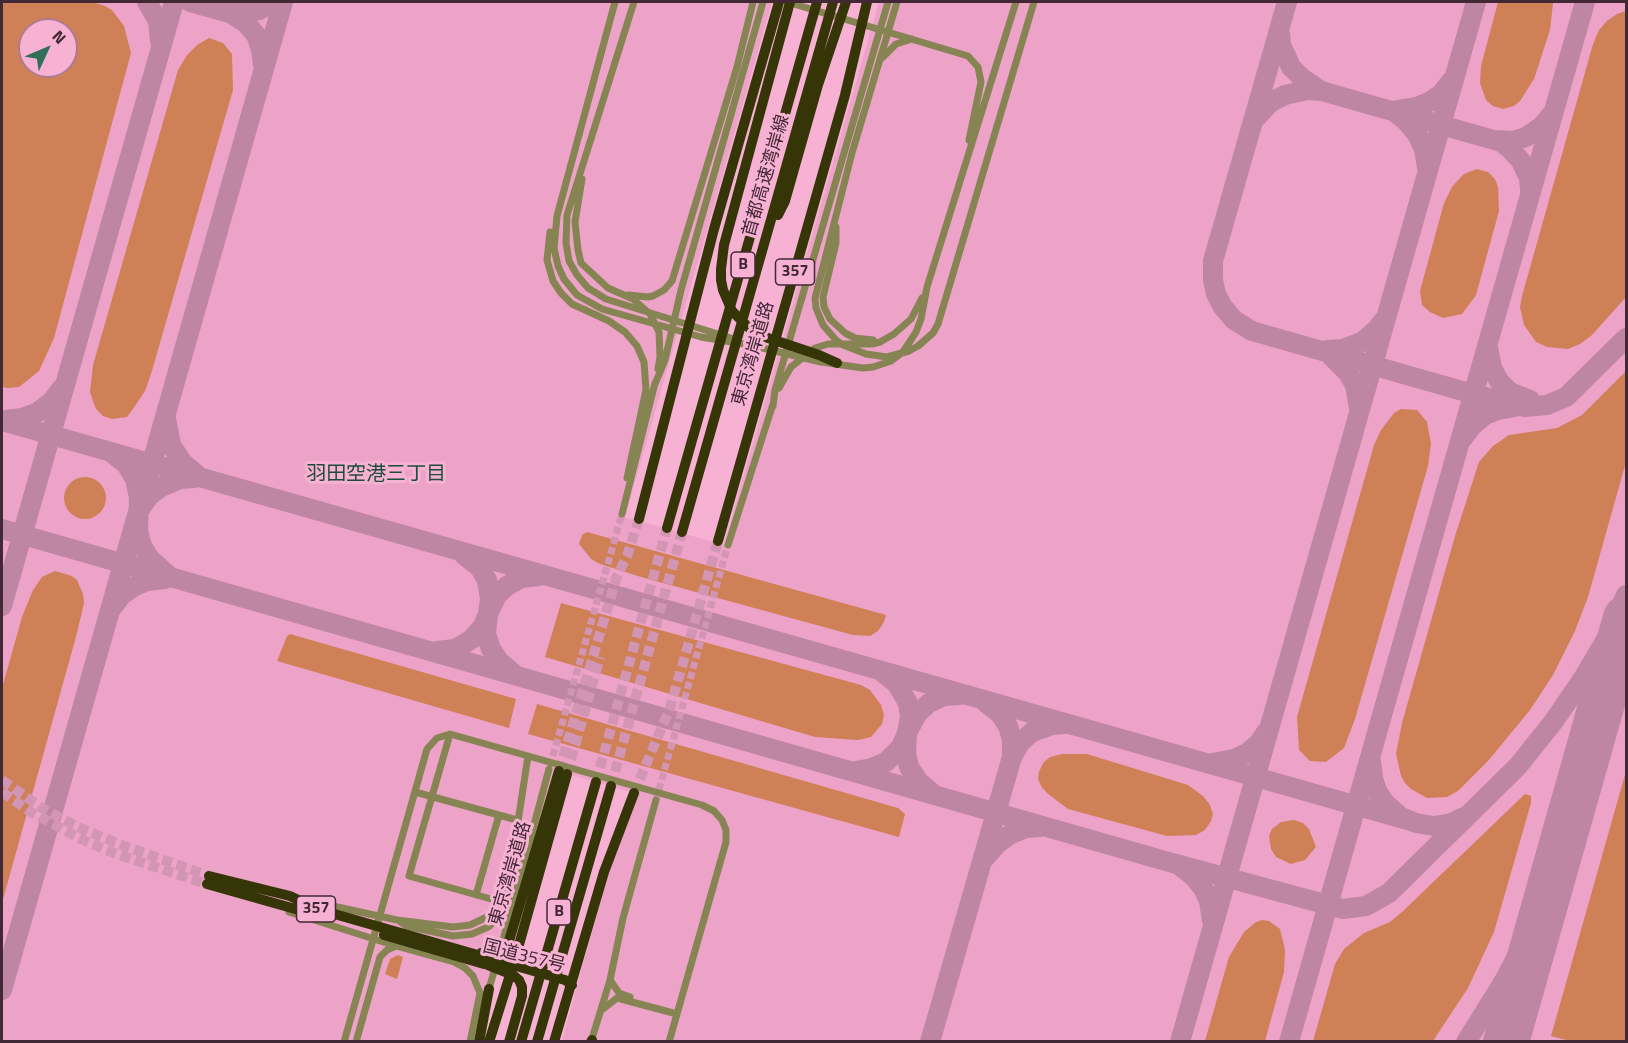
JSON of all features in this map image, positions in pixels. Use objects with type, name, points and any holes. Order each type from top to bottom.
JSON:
[{"type":"highway","points":[[639,519],[714,228],[779,2]]},
{"type":"highway","points":[[788,2],[722,258],[721,280],[726,299],[739,319],[758,333],[837,363]]},
{"type":"highway","name":"首都高速湾岸線","points":[[667,528],[818,2]]},
{"type":"highway","name":"首都高速湾岸線","points":[[682,532],[833,2]]},
{"type":"highway","points":[[762,251],[785,201],[818,85],[846,2]]},
{"type":"highway","name":"東京湾岸道路","points":[[723,543],[839,117],[867,2]]},
{"type":"highway","points":[[489,1041],[515,959],[558,771]]},
{"type":"highway","name":"東京湾岸道路","points":[[466,951],[494,953],[506,945],[511,935],[558,771]]},
{"type":"highway","name":"B","points":[[521,1041],[596,782]]},
{"type":"highway","name":"B","points":[[537,1041],[611,786]]},
{"type":"highway","points":[[554,1041],[604,872],[634,793]]},
{"type":"highway","name":"国道357号","points":[[572,985],[563,985],[488,965],[423,943],[317,909],[290,896],[208,880],[232,892],[423,943],[466,951],[565,980],[572,985]]},
{"type":"highway","points":[[488,965],[513,975],[522,987],[522,996],[509,1041]]},
{"type":"highway","points":[[479,1041],[489,989]]},
{"type":"street","points":[[615,2],[553,237],[558,266],[570,287],[585,301],[602,309],[662,327],[821,362],[873,368],[891,361],[903,352],[921,319],[927,287],[1016,2]]},
{"type":"street","points":[[636,2],[628,20],[567,215],[566,243],[569,261],[588,288],[606,299],[750,345]]},
{"type":"street","points":[[746,2],[749,18]]},
{"type":"street","points":[[617,293],[648,297],[664,290],[672,281],[753,2]]},
{"type":"street","points":[[655,384],[665,360],[681,290],[763,2]]},
{"type":"street","points":[[788,2],[964,53],[974,61],[978,67],[981,82],[970,126],[967,158]]},
{"type":"street","points":[[772,406],[877,28],[888,2]]},
{"type":"street","points":[[897,2],[852,153],[817,287],[816,308],[823,325],[836,340],[874,356],[898,355],[918,346],[933,333],[941,316],[1034,2]]},
{"type":"street","points":[[879,63],[896,44],[917,39]]},
{"type":"street","points":[[586,160],[575,222],[581,262],[597,280],[617,293],[641,304],[655,322],[659,332],[660,357],[655,384],[622,514]]},
{"type":"street","points":[[557,216],[547,250],[549,271],[553,281],[572,304],[617,325],[632,339],[641,353],[645,369],[646,390],[629,467],[624,504]]},
{"type":"street","points":[[836,218],[836,243],[825,288],[824,307],[836,327],[855,338],[873,340],[888,337]]},
{"type":"street","points":[[723,543],[772,406],[791,367],[815,348],[828,344],[872,344],[888,337],[911,319],[927,287]]},
{"type":"street","points":[[450,734],[409,876],[491,899]]},
{"type":"street","points":[[344,1041],[430,743],[450,734],[709,807],[722,820],[726,830],[724,848],[669,1041]]},
{"type":"street","points":[[290,896],[397,920],[459,928],[479,922],[496,909],[508,887],[528,756]]},
{"type":"street","points":[[470,1041],[489,989],[517,884],[558,771]]},
{"type":"street","points":[[414,792],[518,820]]},
{"type":"street","points":[[591,1041],[610,980],[623,918],[656,800]]},
{"type":"street","points":[[476,895],[499,815]]},
{"type":"street","points":[[397,920],[406,926],[446,935],[472,934],[488,927],[501,914],[517,884]]},
{"type":"street","points":[[232,892],[313,921],[454,962],[465,968],[473,976],[479,988],[480,999],[470,1041]]},
{"type":"street","points":[[356,1041],[380,957],[387,950],[396,946]]},
{"type":"street","points":[[610,980],[619,993],[678,1012]]},
{"type":"street","points":[[600,1013],[606,1005],[617,998],[678,1012]]},
{"type":"shaded area","points":[[2,2],[772,2],[625,517],[724,545],[879,2],[1626,2],[1626,1041],[562,1041],[613,856],[634,793],[554,770],[477,1041],[2,1042]]},
{"type":"shaded area","points":[[2,2],[92,2],[112,10],[124,26],[131,53],[54,338],[39,371],[19,387],[2,387]]},
{"type":"shaded area","points":[[1498,2],[1553,3],[1550,30],[1534,79],[1520,101],[1514,106],[1503,109],[1493,106],[1486,100],[1480,83],[1481,66]]},
{"type":"shaded area","points":[[1626,11],[1626,297],[1592,335],[1580,344],[1568,349],[1547,347],[1536,342],[1524,325],[1520,307],[1522,296],[1593,44],[1599,30],[1607,21]]},
{"type":"shaded area","points":[[209,38],[223,43],[232,54],[233,90],[145,391],[127,417],[112,419],[103,416],[96,409],[93,401],[90,392],[93,365],[178,70],[187,55]]},
{"type":"shaded area","points":[[1477,169],[1488,172],[1495,179],[1498,187],[1499,211],[1476,295],[1462,314],[1443,318],[1422,305],[1420,291],[1444,203],[1459,179],[1464,174]]},
{"type":"shaded area","points":[[1626,371],[1626,462],[1588,597],[1575,631],[1553,675],[1530,710],[1488,761],[1458,791],[1447,797],[1427,798],[1405,783],[1396,754],[1402,723],[1455,536],[1479,462],[1493,446],[1509,435],[1557,428],[1582,415]]},
{"type":"shaded area","points":[[1401,409],[1417,410],[1427,422],[1431,444],[1428,466],[1355,719],[1344,748],[1326,762],[1310,761],[1299,750],[1297,717],[1374,445],[1381,430],[1394,413]]},
{"type":"shaded area","points":[[85,477],[93,478],[100,483],[105,490],[105,506],[100,513],[93,518],[85,519],[77,518],[70,513],[65,506],[64,498],[65,490],[70,483],[77,478]]},
{"type":"shaded area","points":[[587,532],[886,615],[884,622],[878,631],[870,636],[853,635],[641,577],[591,559],[579,544],[582,535]]},
{"type":"shaded area","points":[[55,571],[72,576],[77,580],[84,603],[2,903],[2,688],[22,617],[33,590],[42,577]]},
{"type":"shaded area","points":[[561,603],[861,685],[870,690],[881,705],[884,715],[882,724],[871,737],[858,740],[815,737],[545,657]]},
{"type":"shaded area","points":[[290,634],[516,699],[509,728],[277,661],[287,636]]},
{"type":"shaded area","points":[[537,704],[898,808],[905,814],[899,837],[528,734]]},
{"type":"shaded area","points":[[1062,754],[1087,754],[1188,785],[1203,796],[1210,805],[1213,814],[1211,821],[1205,830],[1196,835],[1167,836],[1068,809],[1047,793],[1038,779],[1043,763],[1050,757]]},
{"type":"shaded area","points":[[1626,771],[1626,1041],[1570,1041],[1551,1036]]},
{"type":"shaded area","points":[[1525,794],[1531,796],[1531,803],[1494,932],[1468,988],[1433,1041],[1313,1041],[1335,964],[1344,949],[1364,933],[1390,922],[1402,912]]},
{"type":"shaded area","points":[[1294,820],[1303,823],[1309,829],[1316,847],[1305,860],[1291,864],[1276,857],[1271,849],[1269,836],[1272,829],[1281,822]]},
{"type":"shaded area","points":[[1262,920],[1269,921],[1280,929],[1285,950],[1284,972],[1265,1041],[1205,1041],[1229,957],[1244,932]]},
{"type":"shaded area","points":[[398,955],[403,957],[397,979],[385,974],[390,959]]},
{"type":"taxiway","points":[[147,2],[158,21],[160,41]]},
{"type":"taxiway","points":[[2,606],[174,2]]},
{"type":"taxiway","points":[[190,2],[230,13],[259,10],[273,2]]},
{"type":"taxiway","points":[[2,990],[283,2]]},
{"type":"taxiway","points":[[1287,2],[1213,261],[1216,294],[1234,320],[1252,331],[1525,407],[1547,405],[1566,397],[1626,338]]},
{"type":"taxiway","points":[[1180,1042],[1476,2]]},
{"type":"taxiway","points":[[1289,1042],[1585,2]]},
{"type":"taxiway","points":[[230,13],[246,23],[256,35],[263,65]]},
{"type":"taxiway","points":[[1280,33],[1281,45],[1291,67],[1321,91]]},
{"type":"taxiway","points":[[1398,110],[1417,107],[1429,102],[1441,94],[1451,81]]},
{"type":"taxiway","points":[[1255,119],[1271,102],[1285,95],[1307,90],[1321,91]]},
{"type":"taxiway","points":[[1318,90],[1501,142],[1521,161],[1529,178],[1530,190]]},
{"type":"taxiway","points":[[1397,114],[1417,134],[1424,149],[1427,167]]},
{"type":"taxiway","points":[[1494,140],[1513,141],[1526,137],[1542,126],[1551,115]]},
{"type":"taxiway","points":[[1328,350],[1343,349],[1362,342],[1384,320]]},
{"type":"taxiway","points":[[1488,348],[1492,368],[1499,381],[1510,392],[1530,400]]},
{"type":"taxiway","points":[[1330,355],[1348,373],[1355,385],[1359,408]]},
{"type":"taxiway","points":[[6,420],[22,418],[38,412],[51,402],[61,389]]},
{"type":"taxiway","points":[[1463,438],[1471,427],[1485,415],[1515,407]]},
{"type":"taxiway","points":[[166,418],[171,445],[183,463],[196,474]]},
{"type":"taxiway","points":[[2,421],[1407,820]]},
{"type":"taxiway","points":[[113,454],[126,464],[135,479],[139,497],[138,531],[142,546],[150,559],[168,575]]},
{"type":"taxiway","points":[[140,509],[149,496],[161,487],[180,479],[195,478]]},
{"type":"taxiway","points":[[2,529],[1169,862],[1343,909],[1366,906],[1389,893],[1518,766],[1554,721],[1582,680],[1608,636],[1626,595]]},
{"type":"taxiway","points":[[437,651],[455,649],[472,639],[483,626],[488,614],[490,599],[487,580],[480,568],[463,554]]},
{"type":"taxiway","points":[[513,673],[499,661],[491,649],[486,634],[488,614],[497,595],[507,586],[521,578],[539,576]]},
{"type":"taxiway","points":[[112,608],[122,595],[135,586],[147,581],[165,579]]},
{"type":"taxiway","points":[[856,771],[886,762],[901,747],[907,733],[910,717],[908,703],[897,684],[883,673]]},
{"type":"taxiway","points":[[931,792],[919,782],[909,767],[906,753],[907,733],[917,714],[929,703],[944,696],[960,695]]},
{"type":"taxiway","points":[[930,1042],[1012,757],[1012,740],[1008,726],[1000,714],[986,703]]},
{"type":"taxiway","points":[[1012,757],[1020,743],[1032,732],[1052,725],[1064,724]]},
{"type":"taxiway","points":[[1212,763],[1234,759],[1247,753],[1258,744],[1267,731]]},
{"type":"taxiway","points":[[1371,761],[1377,791],[1385,803],[1401,817],[1416,823],[1434,826],[1452,823],[1464,817]]},
{"type":"taxiway","points":[[985,858],[998,843],[1011,834],[1026,828],[1041,827]]},
{"type":"taxiway","points":[[1180,866],[1203,888],[1209,901],[1212,921]]},
{"type":"taxiway","points":[[1466,1042],[1504,981],[1547,898]]},
{"type":"runway","points":[[1506,1042],[1626,618]]},
{"type":"tunnel","points":[[550,766],[622,514]]},
{"type":"tunnel","points":[[559,771],[617,576],[627,556],[639,519]]},
{"type":"tunnel","points":[[596,782],[667,528]]},
{"type":"tunnel","points":[[611,786],[682,532]]},
{"type":"tunnel","points":[[634,793],[670,708],[718,541]]},
{"type":"tunnel","points":[[656,800],[728,545]]},
{"type":"tunnel","points":[[567,774],[600,657]]},
{"type":"tunnel","points":[[2,780],[42,808],[78,827],[209,876]]},
{"type":"tunnel","points":[[2,792],[31,812],[83,840],[116,854],[207,884]]},
{"type":"district","name":"羽田空港三丁目","points":[[376,475]]}]
